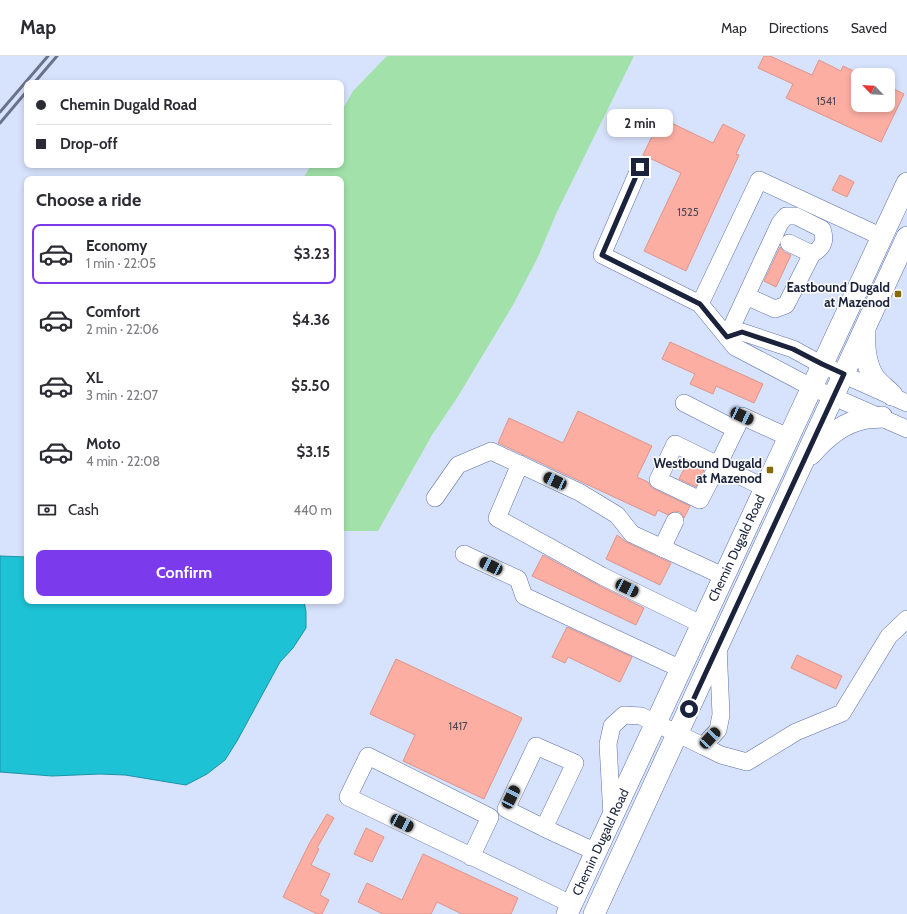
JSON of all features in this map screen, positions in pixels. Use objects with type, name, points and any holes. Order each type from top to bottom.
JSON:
[{"type":"main road","name":"Chemin Dugald Road","points":[[569,909],[907,183]]},
{"type":"main road","name":"Chemin Dugald Road","points":[[594,914],[907,237]]},
{"type":"main road","points":[[865,328],[864,350],[869,365],[876,379],[900,399]]},
{"type":"main road","points":[[799,468],[822,441],[845,425],[863,419],[882,417]]},
{"type":"street","points":[[640,167],[602,255],[700,304],[735,347],[811,387],[907,429]]},
{"type":"street","points":[[700,304],[759,180],[882,237]]},
{"type":"street","points":[[727,337],[746,296],[780,223],[786,228],[798,227],[802,220],[822,229],[825,236],[824,244],[818,251],[812,254],[786,305],[775,310],[746,296]]},
{"type":"street","points":[[789,243],[812,254]]},
{"type":"street","points":[[727,337],[742,332],[793,349],[822,364],[900,399]]},
{"type":"street","points":[[684,403],[736,429]]},
{"type":"street","points":[[765,488],[718,465],[742,416],[788,437]]},
{"type":"street","points":[[435,498],[458,465],[491,451],[586,496],[617,515],[632,534],[723,576]]},
{"type":"street","points":[[520,464],[497,518],[602,576],[701,624]]},
{"type":"street","points":[[662,548],[675,521]]},
{"type":"street","points":[[464,554],[518,580],[524,596],[681,669]]},
{"type":"street","points":[[612,816],[608,744],[612,726],[624,715],[641,716],[721,754],[747,762],[796,732],[842,713],[889,636],[907,619]]},
{"type":"street","points":[[703,746],[718,730],[721,716],[718,645]]},
{"type":"street","points":[[471,857],[490,817],[506,809],[536,746],[575,763],[544,828]]},
{"type":"street","points":[[490,817],[368,756],[348,797],[471,857],[569,909]]},
{"type":"street","points":[[506,809],[596,852]]},
{"type":"green space","points":[[387,56],[634,56],[556,214],[538,257],[513,305],[457,398],[432,435],[378,531],[344,531],[344,176],[305,176],[309,168],[344,168],[344,107],[353,91]]},
{"type":"water","points":[[0,556],[24,557],[24,604],[305,604],[306,628],[293,648],[280,662],[225,760],[207,774],[186,785],[125,775],[100,774],[52,776],[0,772]]},
{"type":"building","points":[[764,56],[770,56],[812,75],[819,60],[841,71],[843,66],[851,70],[851,112],[895,112],[895,90],[904,94],[881,142],[786,98],[793,84],[758,68]]},
{"type":"building","points":[[661,118],[713,143],[723,124],[745,135],[736,154],[739,155],[686,271],[644,251],[681,173],[643,155]]},
{"type":"building","points":[[840,175],[854,182],[847,197],[832,190]]},
{"type":"building","points":[[780,247],[784,252],[791,255],[776,287],[764,281]]},
{"type":"building","points":[[670,342],[763,384],[754,403],[716,386],[713,394],[690,384],[695,374],[662,359]]},
{"type":"building","points":[[578,411],[652,446],[637,477],[648,482],[654,489],[690,506],[684,518],[680,512],[675,511],[668,515],[658,510],[655,516],[498,443],[509,418],[563,443]]},
{"type":"building","points":[[688,461],[704,470],[696,487],[679,479]]},
{"type":"building","points":[[617,535],[628,543],[671,563],[660,585],[606,559]]},
{"type":"building","points":[[543,555],[644,608],[636,625],[532,576]]},
{"type":"building","points":[[567,627],[632,657],[620,682],[568,657],[565,663],[552,657]]},
{"type":"building","points":[[797,655],[842,676],[836,689],[791,668]]},
{"type":"building","points":[[396,659],[522,718],[484,799],[403,761],[415,735],[370,714]]},
{"type":"building","points":[[327,814],[334,818],[317,848],[319,849],[311,865],[330,874],[320,895],[329,900],[322,914],[317,914],[283,897],[309,844]]},
{"type":"building","points":[[366,828],[384,837],[372,862],[354,854]]},
{"type":"building","points":[[423,854],[518,898],[511,914],[462,914],[437,902],[431,914],[383,914],[358,902],[367,883],[402,900]]},
{"type":"railway","points":[[27,80],[48,56]]},
{"type":"railway","points":[[37,80],[57,56]]},
{"type":"railway","points":[[0,112],[24,84]]},
{"type":"railway","points":[[0,123],[24,95]]},
{"type":"place","name":"Eastbound Dugald at Mazenod","points":[[898,294]]},
{"type":"place","name":"Westbound Dugald at Mazenod","points":[[770,470]]},
{"type":"route","points":[[640,167],[602,255],[700,304],[727,337],[742,332],[793,349],[844,374],[799,468],[689,709]]}]
